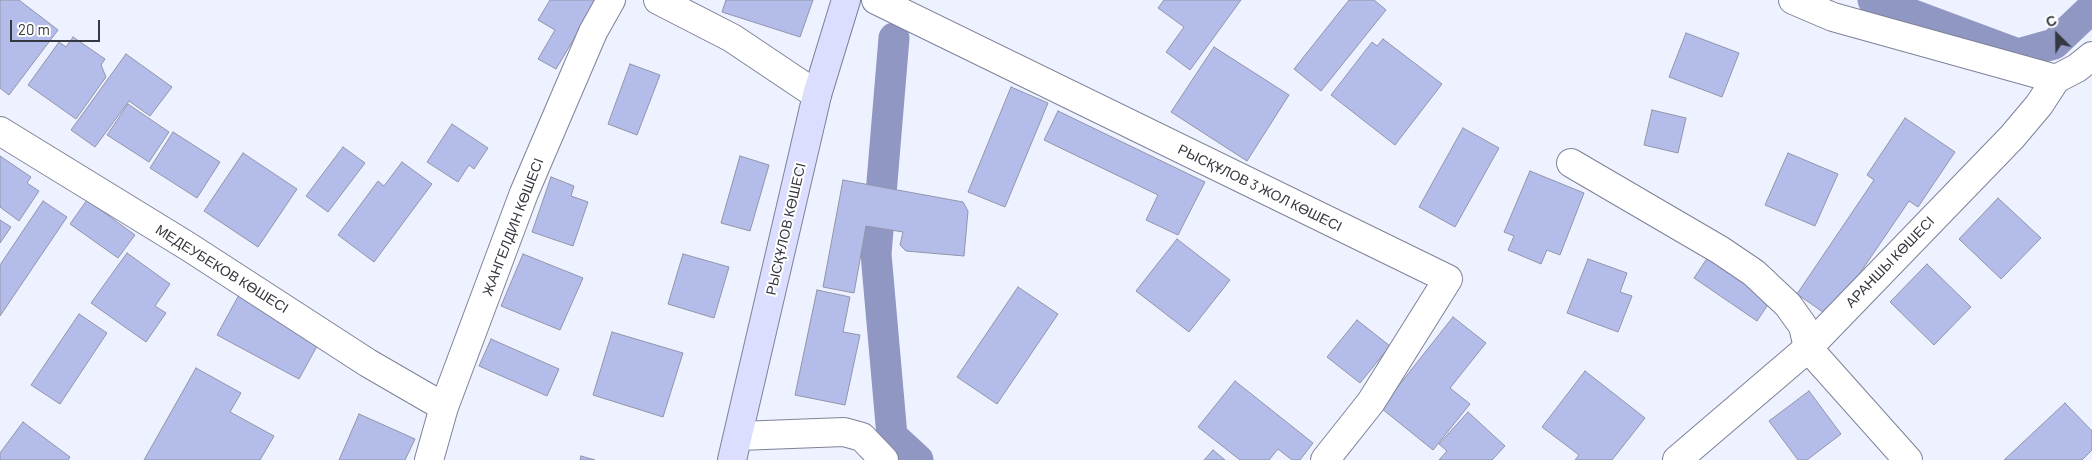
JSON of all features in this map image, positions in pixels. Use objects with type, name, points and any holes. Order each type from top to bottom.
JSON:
[{"type":"main road","name":"РЫСҚҰЛОВ КӨШЕСІ","points":[[736,448],[817,95],[846,0]]},
{"type":"street","name":"ЖАНГЕЛДИН КӨШЕСІ","points":[[429,460],[444,407],[524,193],[593,32],[612,0]]},
{"type":"street","points":[[658,0],[732,38],[817,95]]},
{"type":"street","name":"РЫСҚҰЛОВ 3 ЖОЛ КӨШЕСІ","points":[[876,0],[1448,279],[1371,402],[1325,460]]},
{"type":"street","points":[[1793,0],[1834,17],[2056,79]]},
{"type":"street","name":"АРАНШЫ КӨШЕСІ","points":[[1677,460],[1808,348],[2012,137],[2039,105],[2056,79],[2077,68],[2092,56]]},
{"type":"street","name":"МЕДЕУБЕКОВ КӨШЕСІ","points":[[0,131],[189,247],[368,363],[444,407]]},
{"type":"street","points":[[1571,163],[1720,250],[1754,273],[1788,305],[1804,326],[1808,348],[1908,460]]},
{"type":"street","points":[[736,448],[844,432],[862,438],[884,460]]},
{"type":"building","points":[[0,0],[19,0],[58,30],[9,95],[0,88]]},
{"type":"building","points":[[550,0],[597,0],[556,69],[538,59],[555,30],[538,20]]},
{"type":"building","points":[[726,0],[813,0],[800,37],[722,12]]},
{"type":"building","points":[[1164,0],[1241,0],[1190,70],[1166,52],[1184,27],[1158,8]]},
{"type":"building","points":[[1349,0],[1374,0],[1386,10],[1321,91],[1294,69]]},
{"type":"building","points":[[1686,33],[1739,53],[1722,97],[1669,77]]},
{"type":"building","points":[[73,37],[105,59],[101,65],[106,77],[76,119],[28,85],[59,42],[66,47]]},
{"type":"building","points":[[1383,39],[1442,84],[1395,145],[1331,95],[1372,42],[1377,46]]},
{"type":"building","points":[[1214,47],[1289,95],[1247,161],[1171,112]]},
{"type":"building","points":[[126,54],[172,87],[150,116],[129,101],[95,147],[71,130]]},
{"type":"building","points":[[630,64],[660,75],[637,135],[608,124]]},
{"type":"building","points":[[1011,87],[1048,103],[1005,207],[968,192]]},
{"type":"building","points":[[128,104],[169,132],[149,162],[107,135]]},
{"type":"building","points":[[1652,110],[1686,118],[1678,153],[1644,145]]},
{"type":"building","points":[[1058,111],[1205,182],[1178,235],[1146,220],[1158,195],[1044,140]]},
{"type":"building","points":[[1905,118],[1955,152],[1918,207],[1909,201],[1830,317],[1797,294],[1874,180],[1867,175]]},
{"type":"building","points":[[452,124],[488,148],[474,169],[469,165],[458,182],[427,162]]},
{"type":"building","points":[[1463,128],[1499,148],[1455,227],[1419,207]]},
{"type":"building","points":[[173,132],[220,162],[197,198],[150,168]]},
{"type":"building","points":[[343,147],[365,163],[328,212],[306,196]]},
{"type":"building","points":[[243,153],[297,189],[258,247],[204,211]]},
{"type":"building","points":[[1788,153],[1838,174],[1815,226],[1765,205]]},
{"type":"building","points":[[0,156],[31,177],[27,183],[39,191],[19,221],[0,207]]},
{"type":"building","points":[[740,156],[769,165],[750,231],[721,223]]},
{"type":"building","points":[[402,162],[432,184],[374,262],[338,235],[378,181],[384,186]]},
{"type":"building","points":[[1530,171],[1584,193],[1560,255],[1547,250],[1541,264],[1508,250],[1514,236],[1504,232]]},
{"type":"building","points":[[551,177],[574,186],[571,196],[588,202],[573,246],[532,232]]},
{"type":"building","points":[[843,180],[963,202],[968,211],[964,256],[906,251],[900,245],[903,232],[866,226],[854,293],[823,287]]},
{"type":"building","points":[[1998,198],[2041,238],[2001,279],[1959,239]]},
{"type":"building","points":[[87,200],[135,235],[118,258],[70,224]]},
{"type":"building","points":[[43,201],[67,217],[0,316],[0,265]]},
{"type":"building","points":[[0,220],[11,227],[0,243]]},
{"type":"building","points":[[1177,239],[1230,280],[1189,332],[1136,291]]},
{"type":"building","points":[[127,253],[170,284],[155,306],[166,313],[146,342],[91,303]]},
{"type":"building","points":[[523,254],[583,278],[560,330],[501,306]]},
{"type":"building","points":[[683,254],[729,267],[714,318],[668,304]]},
{"type":"building","points":[[1710,254],[1773,297],[1757,321],[1694,278]]},
{"type":"building","points":[[1588,259],[1627,273],[1620,292],[1632,296],[1618,332],[1567,313]]},
{"type":"building","points":[[1927,264],[1971,307],[1934,345],[1890,302]]},
{"type":"building","points":[[1018,287],[1058,314],[997,404],[957,377]]},
{"type":"building","points":[[817,290],[850,297],[843,332],[860,335],[845,405],[795,395]]},
{"type":"building","points":[[240,293],[322,337],[299,379],[217,335]]},
{"type":"building","points":[[79,314],[107,333],[60,404],[31,385]]},
{"type":"building","points":[[1453,317],[1486,343],[1450,388],[1470,404],[1433,450],[1381,408]]},
{"type":"building","points":[[1357,320],[1390,346],[1360,383],[1327,357]]},
{"type":"building","points":[[612,332],[683,353],[663,417],[593,395]]},
{"type":"building","points":[[491,339],[559,369],[547,396],[479,366]]},
{"type":"building","points":[[196,368],[241,393],[230,412],[274,436],[260,460],[144,460]]},
{"type":"building","points":[[1585,371],[1645,418],[1612,460],[1575,460],[1579,455],[1542,427]]},
{"type":"building","points":[[1235,381],[1313,443],[1300,460],[1292,460],[1278,449],[1269,460],[1240,460],[1198,427]]},
{"type":"building","points":[[1809,391],[1841,434],[1807,460],[1798,460],[1769,421]]},
{"type":"building","points":[[2065,403],[2092,431],[2092,450],[2082,460],[2004,460]]},
{"type":"building","points":[[1468,412],[1505,446],[1492,460],[1439,460],[1447,451],[1439,444]]},
{"type":"building","points":[[359,414],[415,439],[405,460],[339,460]]},
{"type":"building","points":[[23,422],[70,457],[68,460],[0,460],[0,453]]},
{"type":"building","points":[[1213,450],[1225,460],[1204,460]]},
{"type":"building","points":[[581,456],[595,460],[580,460]]},
{"type":"waterway","points":[[1873,0],[2018,54],[2054,44],[2092,8]]},
{"type":"waterway","points":[[894,38],[876,254],[892,436],[918,460]]}]
